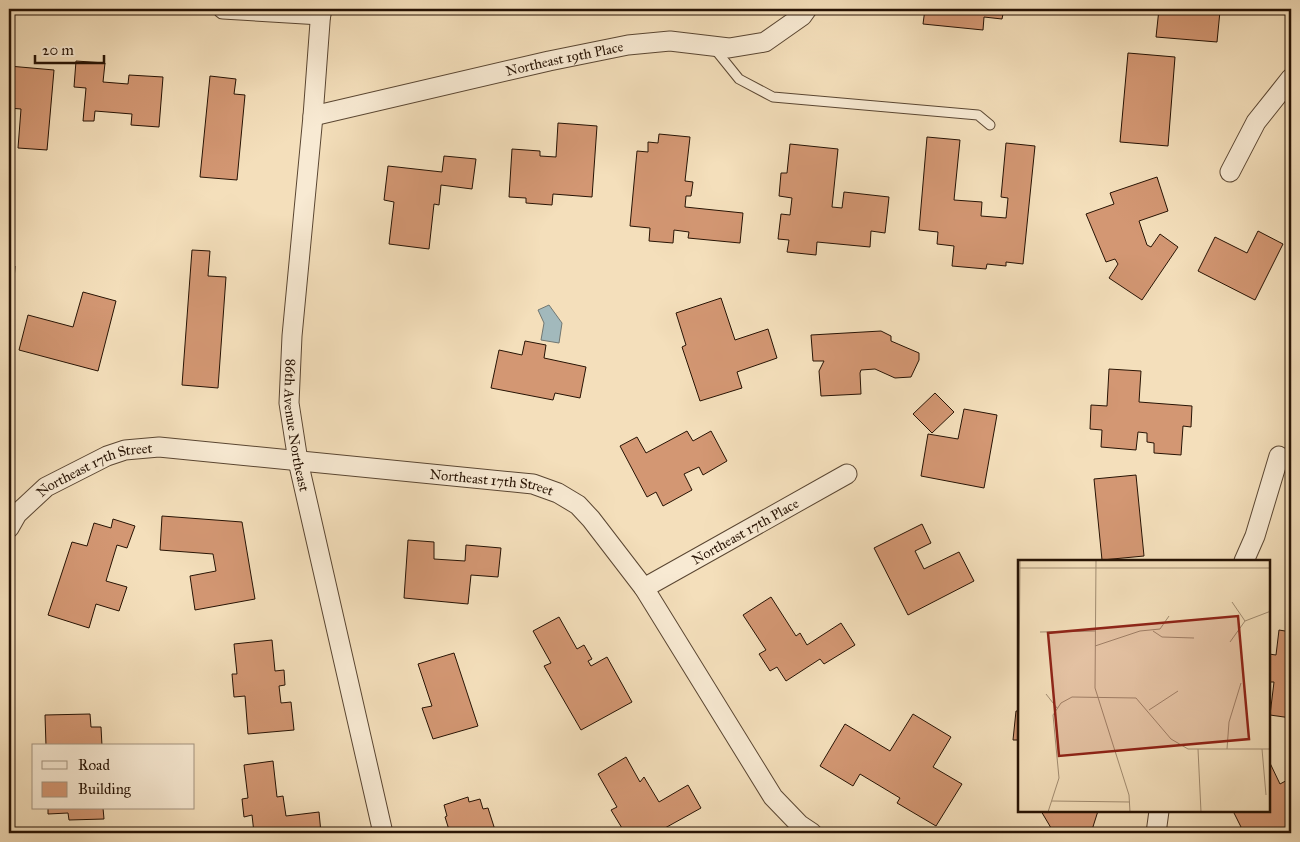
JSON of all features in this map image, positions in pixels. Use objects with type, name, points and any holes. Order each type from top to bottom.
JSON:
[{"type":"street","points":[[223,9],[321,12]]},
{"type":"street","name":"Northeast 19th Place","points":[[313,116],[548,61],[628,45],[670,42],[728,48],[765,42],[802,16],[807,9]]},
{"type":"street","name":"86th Avenue Northeast","points":[[321,12],[292,336],[289,403],[298,461],[383,833]]},
{"type":"street","points":[[1230,172],[1256,122],[1291,78]]},
{"type":"street","name":"Northeast 17th Street","points":[[12,514],[46,488],[107,456],[125,450],[159,447],[533,484],[558,493],[578,505],[591,519],[644,588],[772,797],[800,825],[812,833]]},
{"type":"street","points":[[1244,560],[1255,536],[1279,456]]},
{"type":"street","name":"Northeast 17th Place","points":[[644,588],[847,474]]},
{"type":"street","points":[[1156,833],[1159,812]]},
{"type":"lane","points":[[712,46],[739,79],[773,97],[978,115],[990,125]]},
{"type":"water","points":[[549,305],[562,323],[559,343],[541,340],[544,323],[538,310]]},
{"type":"building","points":[[925,9],[1004,9],[1002,19],[984,17],[983,30],[923,24]]},
{"type":"building","points":[[1159,9],[1220,11],[1217,42],[1156,37]]},
{"type":"building","points":[[1128,53],[1175,57],[1168,146],[1120,142]]},
{"type":"building","points":[[76,61],[105,63],[103,82],[128,84],[129,75],[163,77],[159,127],[131,125],[132,114],[95,111],[94,121],[83,121],[86,88],[74,87]]},
{"type":"building","points":[[9,66],[54,70],[47,150],[18,148],[21,109],[9,108]]},
{"type":"building","points":[[210,76],[236,79],[234,94],[245,95],[237,180],[200,177]]},
{"type":"building","points":[[558,123],[597,126],[592,197],[553,194],[552,205],[526,203],[526,198],[509,197],[512,149],[540,151],[540,156],[556,157]]},
{"type":"building","points":[[659,134],[690,137],[685,181],[693,182],[691,196],[686,196],[685,207],[743,213],[740,243],[688,238],[689,232],[674,230],[673,243],[649,241],[650,228],[630,226],[637,151],[648,152],[648,142],[658,143]]},
{"type":"building","points":[[927,137],[960,140],[954,200],[982,202],[981,216],[1006,218],[1008,198],[1001,197],[1006,143],[1035,146],[1023,264],[1006,262],[1006,266],[987,264],[986,269],[952,266],[954,246],[937,244],[938,232],[919,230]]},
{"type":"building","points":[[790,144],[838,149],[832,207],[842,208],[844,192],[889,197],[885,233],[871,231],[870,247],[817,242],[816,255],[787,252],[789,240],[778,239],[781,214],[790,215],[792,198],[779,196],[781,173],[787,173]]},
{"type":"building","points":[[444,156],[476,159],[472,189],[441,185],[439,205],[434,204],[429,249],[389,244],[394,202],[384,200],[388,166],[442,172]]},
{"type":"building","points":[[1157,177],[1168,211],[1139,221],[1147,245],[1151,247],[1160,234],[1178,247],[1142,300],[1109,278],[1118,264],[1115,259],[1106,262],[1086,214],[1114,204],[1110,193]]},
{"type":"building","points":[[1258,231],[1283,244],[1255,300],[1198,271],[1215,237],[1247,253]]},
{"type":"building","points":[[192,250],[210,251],[208,276],[226,277],[218,388],[182,385]]},
{"type":"building","points":[[9,266],[15,266],[12,311],[9,311]]},
{"type":"building","points":[[83,292],[116,301],[98,371],[19,350],[28,315],[73,327]]},
{"type":"building","points":[[721,298],[735,340],[768,329],[777,358],[737,372],[742,388],[700,401],[682,347],[686,345],[676,313]]},
{"type":"building","points":[[881,331],[891,336],[891,341],[919,353],[919,360],[911,377],[895,378],[875,369],[861,370],[861,394],[821,396],[819,371],[824,361],[813,361],[811,335]]},
{"type":"building","points":[[525,341],[546,345],[544,358],[586,367],[580,398],[555,393],[553,400],[491,388],[499,350],[522,355]]},
{"type":"building","points":[[1109,369],[1141,371],[1139,402],[1192,406],[1191,427],[1183,426],[1181,455],[1154,453],[1154,443],[1147,442],[1147,433],[1138,432],[1136,450],[1101,447],[1102,430],[1090,429],[1091,405],[1107,406]]},
{"type":"building","points":[[935,393],[954,412],[932,433],[913,414]]},
{"type":"building","points":[[964,409],[997,415],[984,488],[921,476],[928,434],[958,439]]},
{"type":"building","points":[[687,431],[693,441],[711,431],[727,461],[703,475],[699,467],[684,474],[692,490],[663,506],[656,492],[647,497],[620,446],[637,437],[646,453]]},
{"type":"building","points":[[1136,475],[1144,556],[1102,560],[1094,479]]},
{"type":"building","points":[[162,516],[242,522],[255,599],[195,610],[190,576],[216,571],[213,554],[160,550]]},
{"type":"building","points":[[113,519],[135,526],[127,548],[117,545],[106,581],[127,587],[119,611],[96,604],[89,628],[48,615],[72,542],[87,546],[94,523],[111,528]]},
{"type":"building","points":[[922,524],[931,543],[915,551],[924,569],[959,552],[974,581],[908,615],[874,548]]},
{"type":"building","points":[[408,540],[434,542],[434,559],[465,561],[466,545],[501,548],[498,577],[471,575],[468,604],[404,598]]},
{"type":"building","points":[[771,597],[796,636],[800,633],[807,645],[841,623],[855,645],[824,664],[820,659],[786,681],[777,667],[770,671],[759,654],[766,650],[743,615]]},
{"type":"building","points":[[559,617],[577,649],[584,645],[592,659],[588,661],[591,666],[607,657],[632,702],[581,730],[544,666],[551,663],[533,631]]},
{"type":"building","points":[[1279,630],[1291,632],[1291,718],[1270,715],[1274,682],[1270,682],[1270,654],[1276,655]]},
{"type":"building","points":[[272,640],[275,671],[284,670],[285,685],[279,686],[281,703],[291,702],[294,730],[248,734],[245,696],[234,697],[232,674],[237,674],[234,644]]},
{"type":"building","points":[[454,653],[478,726],[433,739],[422,708],[432,706],[418,664]]},
{"type":"building","points":[[1016,711],[1018,711],[1018,740],[1013,740]]},
{"type":"building","points":[[90,714],[91,727],[101,727],[102,744],[46,744],[45,715]]},
{"type":"building","points":[[913,714],[951,737],[933,767],[962,784],[936,826],[897,803],[900,798],[860,774],[853,786],[820,766],[845,724],[890,751]]},
{"type":"building","points":[[626,757],[640,782],[644,777],[659,802],[688,785],[701,808],[656,833],[625,833],[611,810],[617,807],[598,774]]},
{"type":"building","points":[[273,761],[277,797],[283,796],[286,816],[319,812],[321,833],[297,833],[297,831],[254,833],[252,815],[244,817],[242,799],[248,798],[244,765]]},
{"type":"building","points":[[1270,763],[1280,784],[1291,778],[1291,797],[1288,798],[1291,805],[1291,833],[1244,833],[1234,812],[1270,812]]},
{"type":"building","points":[[468,797],[469,802],[480,799],[483,809],[488,808],[496,833],[450,833],[445,817],[447,816],[444,805]]},
{"type":"building","points":[[48,810],[103,810],[104,819],[69,820],[68,813],[48,814]]},
{"type":"building","points":[[1042,812],[1098,812],[1091,833],[1054,833]]}]
